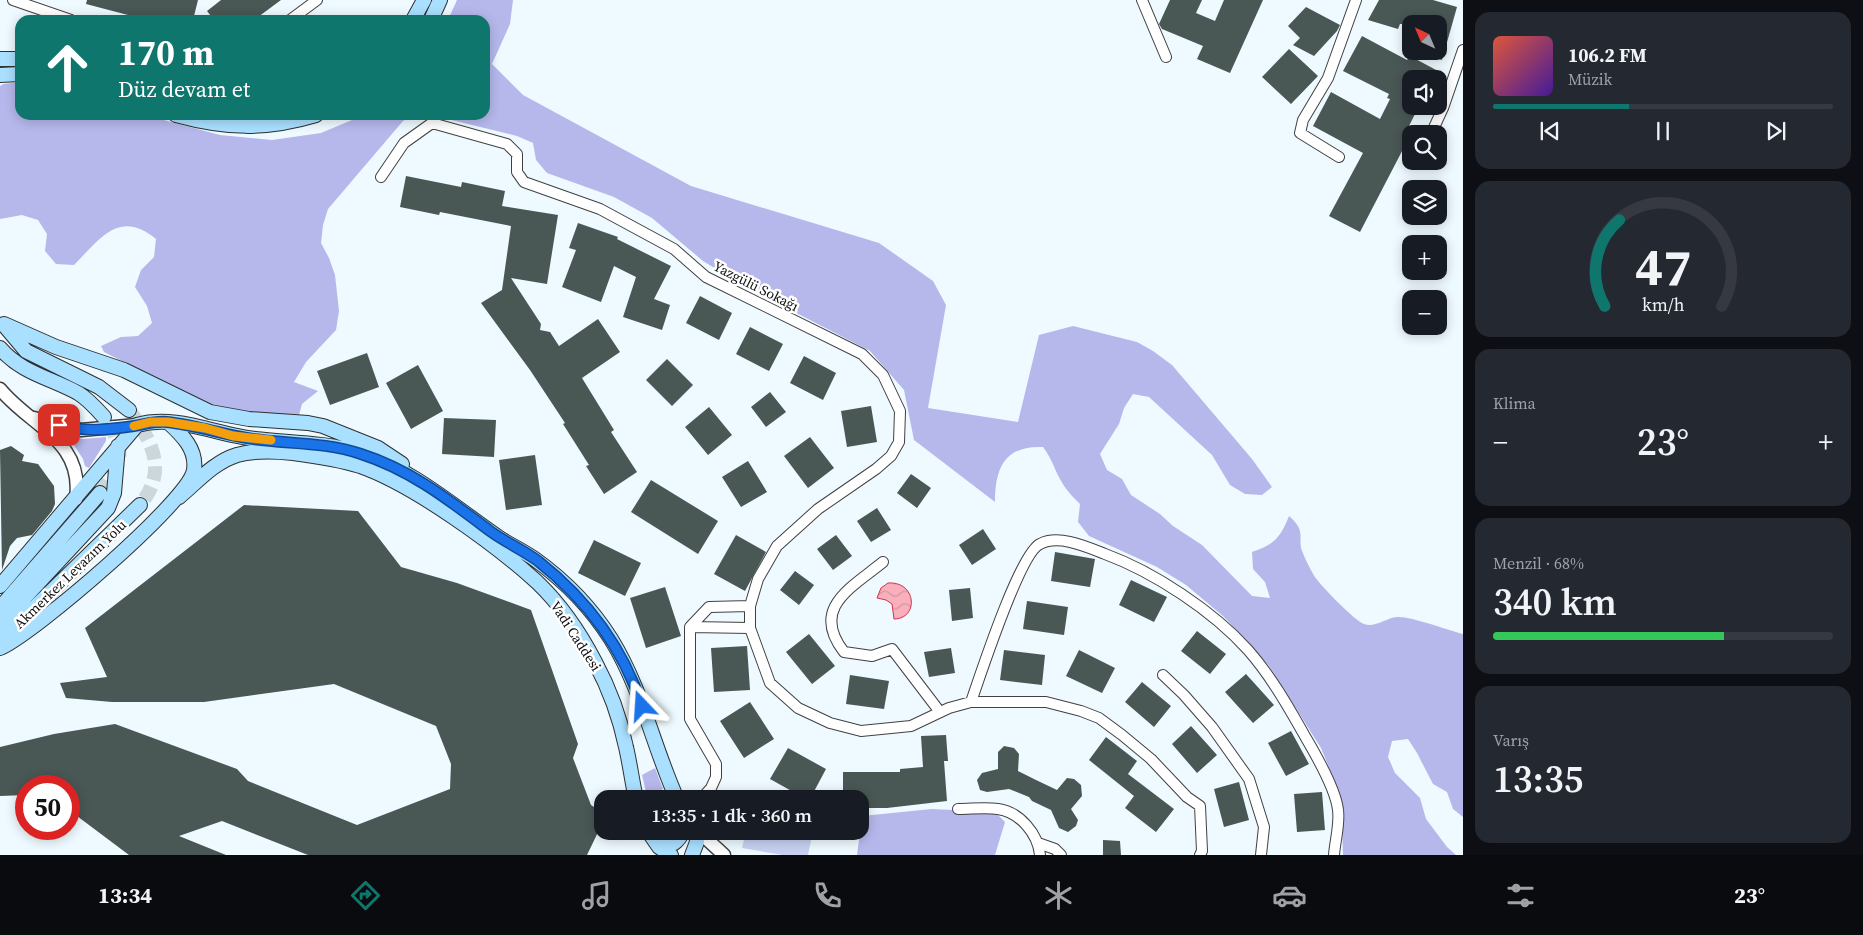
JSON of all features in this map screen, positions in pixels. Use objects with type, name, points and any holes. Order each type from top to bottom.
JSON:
[{"type":"main road","points":[[416,15],[424,0]]},
{"type":"main road","points":[[433,15],[440,0]]},
{"type":"main road","points":[[0,59],[15,59]]},
{"type":"main road","points":[[0,75],[15,74]]},
{"type":"main road","points":[[198,120],[224,126],[254,127],[278,125],[297,120]]},
{"type":"main road","points":[[2,322],[26,352],[99,387],[129,410]]},
{"type":"main road","points":[[2,322],[56,347],[124,370],[210,412],[249,419],[308,423],[342,432],[391,455],[415,477]]},
{"type":"main road","points":[[0,348],[17,364],[33,374],[77,393],[93,404],[104,417]]},
{"type":"main road","points":[[0,586],[76,499],[118,445],[137,425],[150,422],[168,422],[205,428],[233,436],[336,447],[384,462],[415,477]]},
{"type":"main road","points":[[0,648],[26,634],[50,615],[179,497],[194,472],[194,462],[188,443],[168,422]]},
{"type":"main road","points":[[0,624],[108,508],[114,493],[118,445]]},
{"type":"main road","name":"Vadi Caddesi","points":[[179,497],[209,470],[227,459],[247,453],[278,452],[327,457],[361,467],[424,499],[483,540],[537,583],[557,604],[594,660],[616,712],[626,746],[634,790]]},
{"type":"main road","name":"Vadi Caddesi","points":[[415,477],[502,540],[537,560],[562,581],[589,609],[610,638],[628,669],[664,771],[673,790]]},
{"type":"main road","name":"Akmerkez Levazım Yolu","points":[[0,608],[100,494]]},
{"type":"main road","name":"Akmerkez Levazım Yolu","points":[[0,641],[140,505]]},
{"type":"main road","points":[[654,840],[659,847],[671,855]]},
{"type":"main road","points":[[659,847],[670,846],[679,840]]},
{"type":"main road","points":[[692,855],[697,840]]},
{"type":"street","points":[[13,0],[56,15]]},
{"type":"street","points":[[297,15],[317,0]]},
{"type":"street","points":[[1142,0],[1166,57]]},
{"type":"street","points":[[1339,157],[1300,133],[1303,120],[1328,78],[1356,0]]},
{"type":"street","points":[[1435,125],[1463,50]]},
{"type":"street","name":"Yazgülü Sokağı","points":[[381,177],[404,143],[432,123],[507,144],[517,154],[517,172],[524,182],[608,213],[674,249],[706,277],[862,354],[882,375],[900,411],[900,442],[891,456],[876,469],[818,509],[778,546],[758,580],[750,606],[750,628],[770,684],[798,708],[830,723],[861,731],[911,726],[940,712],[971,702],[1046,702],[1099,718],[1151,759],[1187,797],[1200,806],[1202,851],[1200,855]]},
{"type":"street","points":[[0,389],[17,408],[31,417],[59,442],[72,458],[78,484],[76,499]]},
{"type":"street","points":[[31,417],[81,430],[137,425]]},
{"type":"street","points":[[971,702],[1022,569],[1034,548],[1041,543],[1055,541],[1079,544],[1124,561],[1194,602],[1248,650],[1254,658],[1287,705],[1320,761],[1338,810],[1334,855]]},
{"type":"street","points":[[884,562],[835,604],[830,625],[835,640],[844,652],[872,656],[892,649],[940,712]]},
{"type":"street","points":[[709,790],[716,776],[716,764],[690,718],[690,627],[709,607],[750,606]]},
{"type":"street","points":[[690,627],[750,628]]},
{"type":"street","points":[[1162,675],[1184,695],[1212,727],[1249,779],[1264,827],[1261,855]]},
{"type":"street","points":[[958,810],[999,809],[1022,820],[1038,843],[1040,855]]},
{"type":"street","points":[[707,840],[724,855]]},
{"type":"street","points":[[1038,843],[1055,849],[1061,855]]},
{"type":"shaded area","points":[[457,0],[513,0],[510,24],[492,64],[523,95],[691,186],[879,243],[933,281],[946,305],[928,408],[1018,422],[1039,335],[1073,326],[1137,342],[1172,365],[1252,459],[1272,487],[1262,495],[1245,494],[1230,485],[1212,455],[1149,397],[1133,394],[1124,408],[1119,424],[1100,454],[1107,470],[1122,479],[1131,495],[1202,545],[1252,596],[1270,598],[1265,582],[1253,569],[1252,552],[1276,539],[1283,530],[1289,516],[1300,531],[1301,548],[1315,577],[1353,617],[1364,624],[1372,625],[1393,618],[1403,617],[1463,634],[1463,817],[1453,809],[1447,792],[1433,784],[1408,739],[1392,741],[1388,757],[1395,773],[1420,798],[1426,819],[1447,847],[1456,855],[1343,855],[1341,797],[1321,748],[1269,666],[1223,616],[1186,585],[1157,567],[1089,536],[1078,522],[1080,504],[1064,486],[1043,447],[1030,447],[1019,450],[1005,461],[997,479],[995,502],[914,440],[904,390],[870,351],[742,285],[703,261],[652,218],[614,197],[547,173],[536,160],[533,143],[517,136],[451,120],[490,120],[490,15],[450,15]]},
{"type":"shaded area","points":[[15,83],[15,120],[164,120],[220,135],[272,140],[321,133],[352,120],[405,120],[328,209],[323,225],[321,243],[335,275],[339,311],[336,330],[306,362],[294,382],[318,391],[302,404],[299,415],[218,410],[104,352],[101,346],[121,337],[138,336],[152,323],[147,306],[135,287],[141,270],[154,257],[156,239],[143,230],[131,226],[120,227],[110,231],[101,238],[74,265],[56,264],[45,251],[47,234],[38,220],[22,215],[0,219],[0,86]]},
{"type":"shaded area","points":[[71,437],[83,439],[106,437],[106,441],[89,468],[85,466],[83,459],[70,439]]},
{"type":"shaded area","points":[[655,768],[663,789],[646,790],[642,775]]},
{"type":"shaded area","points":[[932,809],[995,812],[1005,822],[995,855],[857,855],[859,840],[869,840],[869,815]]},
{"type":"shaded area","points":[[744,840],[811,840],[808,855],[782,855],[742,848]]},
{"type":"water","points":[[888,583],[898,584],[905,588],[909,594],[911,607],[908,613],[902,617],[894,619],[892,604],[877,598],[881,588]]},
{"type":"building","points":[[87,0],[198,0],[194,15],[128,15],[86,4]]},
{"type":"building","points":[[221,0],[281,0],[261,15],[210,15],[207,11]]},
{"type":"building","points":[[1170,0],[1202,0],[1196,13],[1215,21],[1224,0],[1263,0],[1230,73],[1197,59],[1203,46],[1162,29],[1159,24]]},
{"type":"building","points":[[1379,0],[1433,0],[1457,7],[1448,39],[1448,15],[1402,15],[1402,24],[1400,24],[1398,29],[1368,20]]},
{"type":"building","points":[[1306,7],[1340,25],[1337,31],[1314,56],[1293,45],[1300,38],[1288,26]]},
{"type":"building","points":[[1362,36],[1402,57],[1402,60],[1417,60],[1436,70],[1402,70],[1402,115],[1414,115],[1410,125],[1402,125],[1402,151],[1360,232],[1329,216],[1363,153],[1313,126],[1331,92],[1380,119],[1390,99],[1387,98],[1389,94],[1343,71]]},
{"type":"building","points":[[1289,49],[1318,76],[1291,104],[1262,77]]},
{"type":"building","points":[[406,176],[461,187],[462,182],[505,191],[502,206],[558,215],[547,284],[511,278],[541,324],[540,330],[550,332],[559,346],[598,319],[620,352],[582,378],[614,430],[611,432],[637,472],[604,494],[586,466],[589,465],[563,424],[565,423],[530,370],[481,303],[502,290],[511,226],[440,212],[439,215],[400,207]]},
{"type":"building","points":[[578,223],[618,237],[617,239],[671,266],[654,299],[670,305],[662,330],[623,317],[636,277],[614,266],[601,302],[562,287],[576,250],[569,248]]},
{"type":"building","points":[[700,296],[732,313],[719,340],[686,323]]},
{"type":"building","points":[[750,327],[783,344],[769,371],[736,354]]},
{"type":"building","points":[[367,353],[379,387],[330,405],[317,371]]},
{"type":"building","points":[[804,356],[836,373],[823,400],[790,383]]},
{"type":"building","points":[[667,359],[693,385],[672,406],[646,380]]},
{"type":"building","points":[[418,365],[443,411],[411,429],[386,383]]},
{"type":"building","points":[[770,392],[786,412],[766,427],[751,407]]},
{"type":"building","points":[[871,406],[877,442],[847,447],[841,411]]},
{"type":"building","points":[[709,407],[732,435],[708,455],[685,427]]},
{"type":"building","points":[[444,418],[496,420],[494,457],[442,454]]},
{"type":"building","points":[[810,437],[834,468],[808,488],[784,456]]},
{"type":"building","points":[[11,446],[24,455],[22,461],[38,464],[54,486],[55,504],[52,511],[32,535],[17,538],[10,546],[2,570],[0,450]]},
{"type":"building","points":[[535,455],[542,505],[506,510],[499,460]]},
{"type":"building","points":[[748,461],[767,492],[741,507],[722,477]]},
{"type":"building","points":[[911,474],[931,488],[917,508],[897,493]]},
{"type":"building","points":[[651,480],[718,521],[698,554],[631,512]]},
{"type":"building","points":[[244,505],[358,511],[401,567],[457,583],[531,610],[578,744],[573,758],[591,805],[594,807],[594,840],[587,855],[308,855],[222,821],[179,836],[226,855],[129,855],[80,818],[80,775],[15,775],[15,795],[0,796],[0,747],[54,734],[115,724],[237,769],[248,781],[357,825],[450,789],[451,764],[436,726],[334,684],[204,702],[112,702],[66,698],[60,683],[107,677],[85,628]]},
{"type":"building","points":[[877,508],[891,530],[871,542],[857,521]]},
{"type":"building","points":[[983,529],[996,549],[972,565],[959,545]]},
{"type":"building","points":[[736,535],[766,552],[745,591],[714,574]]},
{"type":"building","points":[[836,535],[852,556],[833,570],[817,549]]},
{"type":"building","points":[[594,540],[641,563],[625,596],[578,573]]},
{"type":"building","points":[[1055,552],[1095,559],[1090,587],[1051,581]]},
{"type":"building","points":[[795,571],[814,585],[799,605],[780,590]]},
{"type":"building","points":[[1131,580],[1167,597],[1154,622],[1119,605]]},
{"type":"building","points":[[665,587],[681,636],[646,648],[630,598]]},
{"type":"building","points":[[970,588],[973,618],[952,621],[949,590]]},
{"type":"building","points":[[1027,601],[1068,607],[1064,635],[1023,629]]},
{"type":"building","points":[[1197,631],[1226,654],[1210,674],[1181,651]]},
{"type":"building","points":[[809,634],[835,666],[812,684],[786,652]]},
{"type":"building","points":[[747,646],[750,690],[714,692],[711,648]]},
{"type":"building","points":[[951,648],[955,673],[929,677],[924,652]]},
{"type":"building","points":[[1004,650],[1045,655],[1042,685],[1000,680]]},
{"type":"building","points":[[1079,650],[1115,668],[1102,693],[1066,676]]},
{"type":"building","points":[[1246,674],[1274,705],[1253,723],[1225,692]]},
{"type":"building","points":[[850,675],[889,681],[884,709],[846,704]]},
{"type":"building","points":[[1142,682],[1171,706],[1154,727],[1125,702]]},
{"type":"building","points":[[750,702],[774,739],[744,758],[720,721]]},
{"type":"building","points":[[1191,726],[1217,755],[1197,773],[1172,744]]},
{"type":"building","points":[[1291,731],[1309,764],[1286,776],[1268,743]]},
{"type":"building","points":[[946,735],[948,761],[944,761],[947,801],[887,808],[869,808],[869,790],[843,790],[843,772],[900,772],[900,769],[923,767],[921,736]]},
{"type":"building","points":[[1106,737],[1137,761],[1128,774],[1174,809],[1156,832],[1125,808],[1134,796],[1089,760]]},
{"type":"building","points":[[1004,746],[1014,748],[1019,754],[1018,771],[1057,790],[1067,778],[1074,779],[1081,785],[1082,796],[1071,809],[1078,820],[1076,826],[1068,832],[1059,828],[1051,810],[1032,801],[1029,797],[1009,789],[987,792],[980,790],[977,780],[982,773],[998,769],[998,752]]},
{"type":"building","points":[[788,748],[826,769],[815,790],[790,790],[770,779]]},
{"type":"building","points":[[1239,782],[1249,820],[1224,827],[1214,789]]},
{"type":"building","points":[[1322,792],[1325,830],[1297,832],[1294,794]]},
{"type":"building","points":[[1103,840],[1120,841],[1121,855],[1103,855]]},
{"type":"tunnel","points":[[129,410],[145,434],[154,457],[153,480],[149,492],[140,505]]},
{"type":"tunnel","points":[[100,493],[114,473],[119,456],[116,439],[105,417]]},
{"type":"slow traffic","points":[[134,426],[157,421],[168,422],[205,428],[233,436],[271,440]]},
{"type":"route","points":[[59,425],[92,431],[157,421],[168,422],[205,428],[233,436],[336,447],[384,462],[415,477],[441,494],[502,540],[537,560],[562,581],[589,609],[610,638],[628,669],[642,706]]}]
